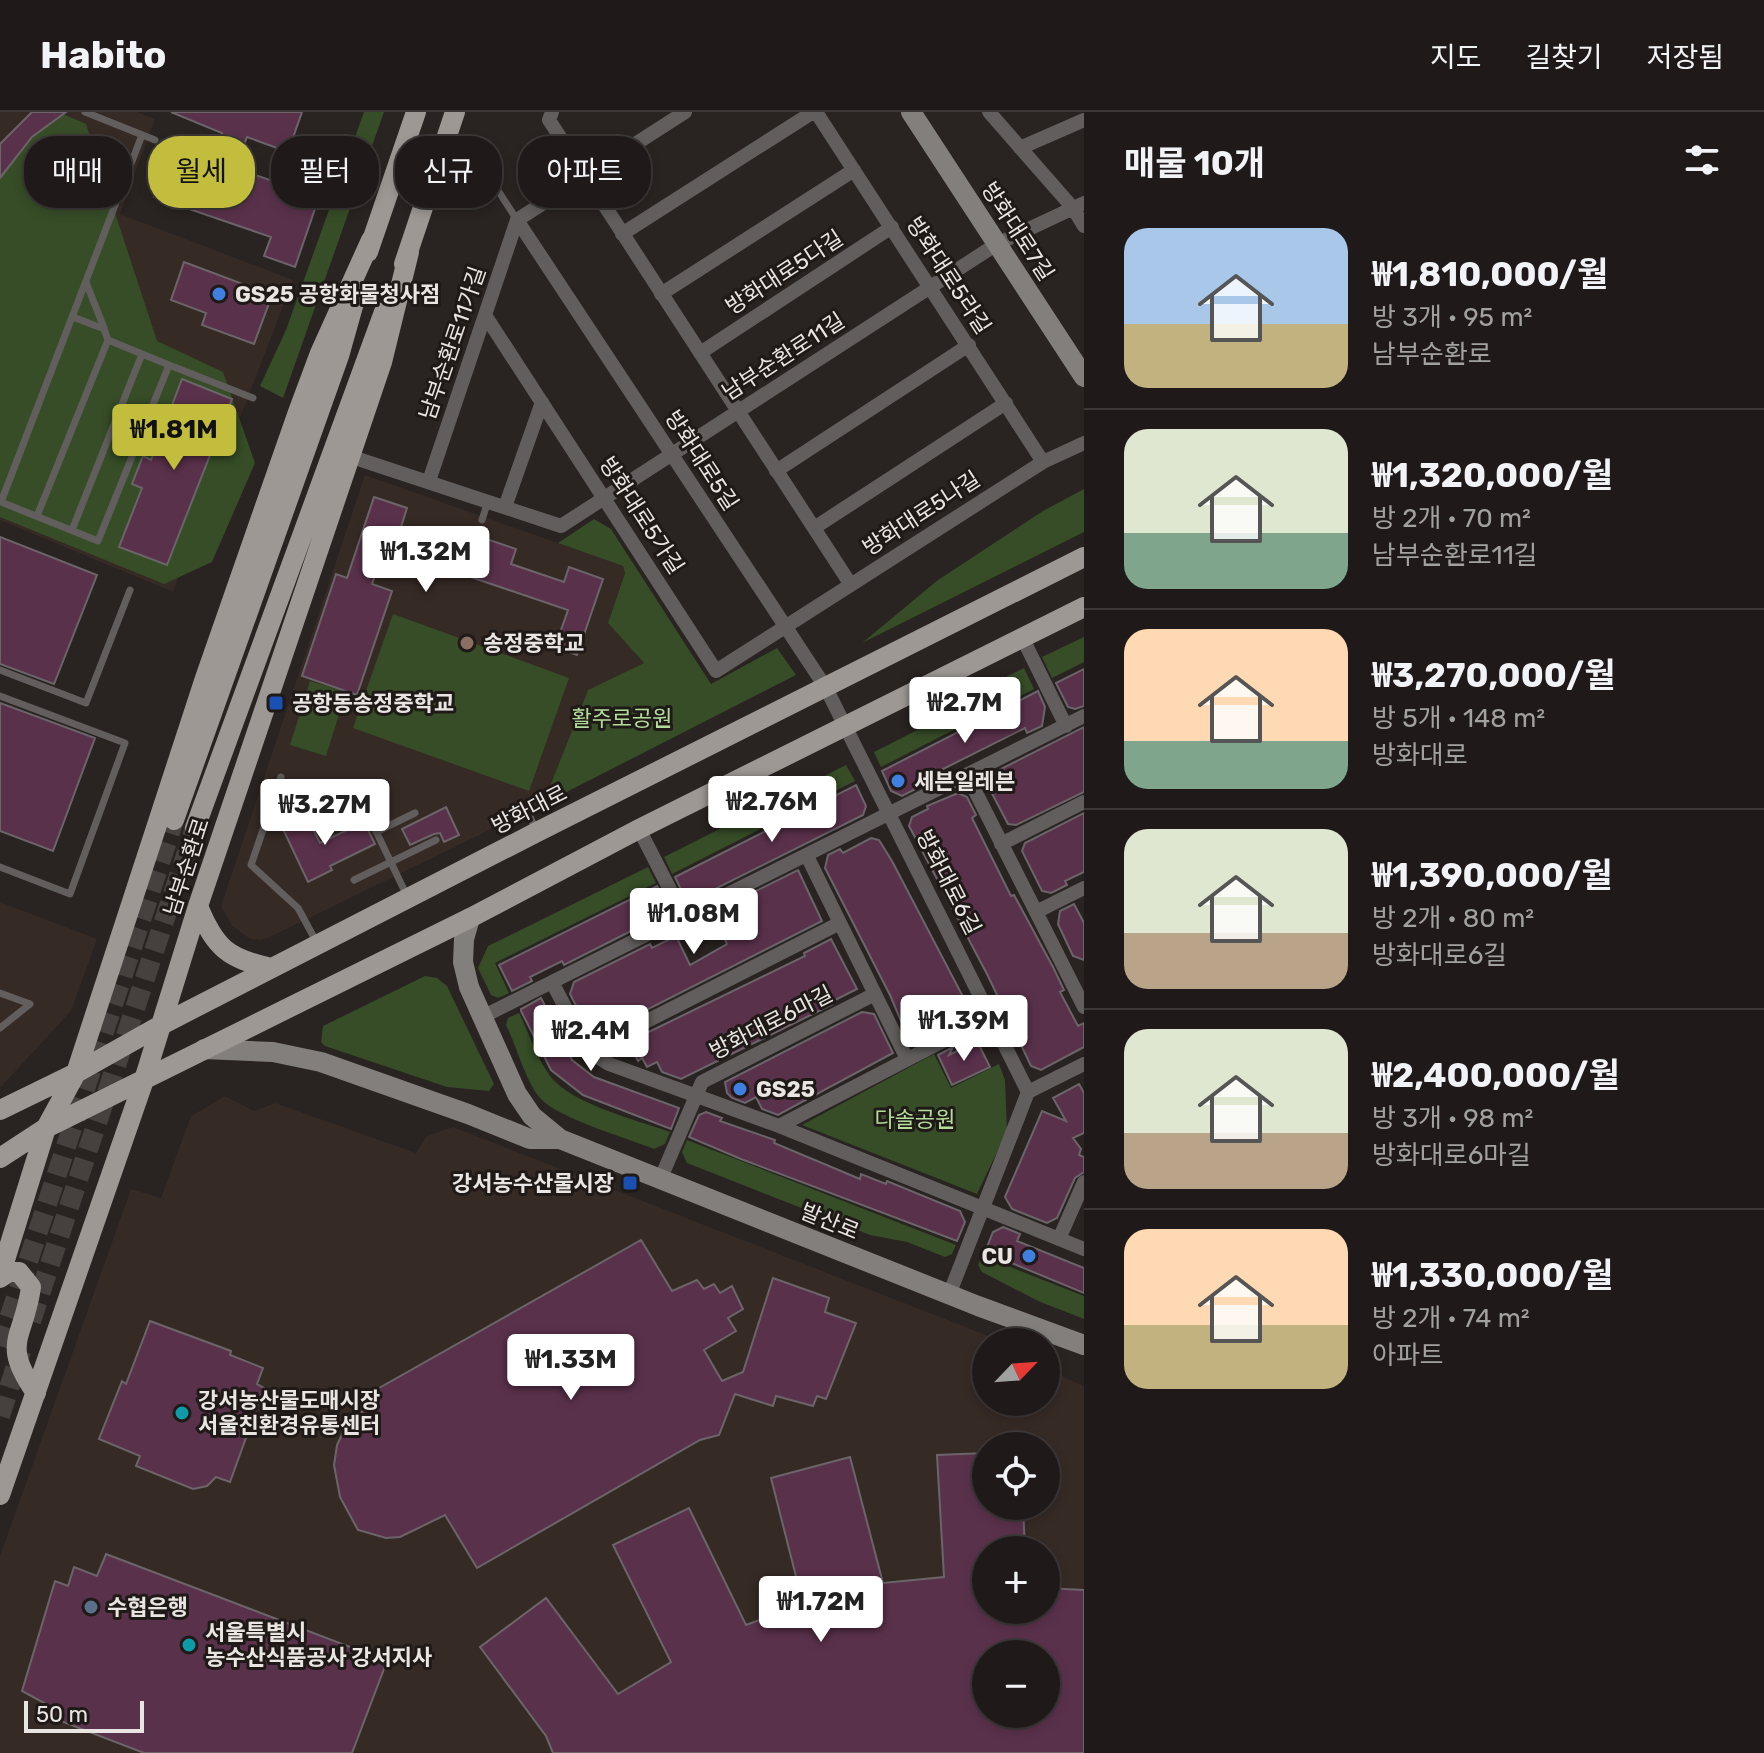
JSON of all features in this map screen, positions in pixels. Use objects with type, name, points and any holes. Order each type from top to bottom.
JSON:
[{"type":"main road","name":"남부순환로","points":[[174,820],[339,356],[371,240],[416,112]]},
{"type":"main road","name":"남부순환로","points":[[0,1495],[163,1024],[198,906],[382,362],[409,252],[455,112]]},
{"type":"main road","name":"남부순환로","points":[[2,1271],[46,1128],[76,1073],[205,678],[298,412],[320,353],[371,240]]},
{"type":"main road","name":"남부순환로","points":[[195,828],[366,355],[409,252]]},
{"type":"main road","name":"방화대로","points":[[0,1110],[537,832],[1084,557]]},
{"type":"main road","points":[[0,1158],[46,1128],[470,918],[639,829],[1084,607]]},
{"type":"main road","points":[[198,906],[207,929],[219,945],[242,962],[272,968]]},
{"type":"main road","points":[[0,1235],[2,1271],[19,1272],[31,1287],[15,1352],[21,1372],[36,1393]]},
{"type":"street","points":[[552,112],[549,120],[559,136]]},
{"type":"street","points":[[648,136],[685,112]]},
{"type":"street","points":[[622,234],[814,112]]},
{"type":"street","name":"방화대로5라길","points":[[814,112],[1043,462]]},
{"type":"street","name":"방화대로7길","points":[[911,112],[1084,377]]},
{"type":"street","points":[[989,112],[1020,148],[1078,205],[1084,226]]},
{"type":"street","points":[[1020,148],[1084,120]]},
{"type":"street","points":[[661,294],[854,170]]},
{"type":"street","name":"남부순환로11길","points":[[349,456],[561,526],[997,244],[1078,205]]},
{"type":"street","points":[[517,220],[536,208]]},
{"type":"street","points":[[605,208],[851,585]]},
{"type":"street","name":"남부순환로11가길","points":[[429,481],[517,220]]},
{"type":"street","name":"방화대로5길","points":[[517,220],[826,688],[846,726]]},
{"type":"street","name":"방화대로5다길","points":[[700,353],[892,227]]},
{"type":"street","name":"방화대로5가길","points":[[485,315],[716,671],[785,626]]},
{"type":"street","points":[[776,471],[969,345]]},
{"type":"street","points":[[505,507],[542,402]]},
{"type":"street","points":[[814,528],[1006,403]]},
{"type":"street","name":"방화대로5나길","points":[[785,626],[1043,462],[1084,443]]},
{"type":"street","points":[[1022,637],[1066,726]]},
{"type":"street","points":[[484,1016],[1084,716]]},
{"type":"street","name":"방화대로6길","points":[[846,726],[1028,1092]]},
{"type":"street","points":[[967,775],[1036,912],[1077,977],[1084,1007]]},
{"type":"street","points":[[1001,844],[1084,802]]},
{"type":"street","points":[[639,829],[684,917]]},
{"type":"street","points":[[807,856],[907,1059]]},
{"type":"street","points":[[1036,912],[1084,888]]},
{"type":"street","name":"발산로","points":[[470,918],[464,939],[463,962],[469,987],[517,1094],[532,1116],[560,1139],[949,1295],[1084,1345]]},
{"type":"street","points":[[588,1051],[840,923]]},
{"type":"street","points":[[552,982],[588,1051],[631,1074],[779,1126],[1084,1249]]},
{"type":"street","name":"방화대로6마길","points":[[695,1097],[702,1082],[875,994]]},
{"type":"street","points":[[779,1126],[991,1016]]},
{"type":"street","name":"발산로","points":[[204,1049],[273,1052],[321,1062],[530,1139],[560,1139]]},
{"type":"street","points":[[949,1295],[1028,1092],[1084,1064]]},
{"type":"street","points":[[660,1180],[695,1097]]},
{"type":"street","points":[[1059,1239],[1084,1182]]},
{"type":"lane","points":[[85,112],[148,137]]},
{"type":"lane","points":[[142,135],[1,502],[98,541],[169,365]]},
{"type":"lane","points":[[502,197],[517,220]]},
{"type":"lane","points":[[37,516],[108,340],[86,282]]},
{"type":"lane","points":[[73,317],[104,329]]},
{"type":"lane","points":[[108,340],[253,398]]},
{"type":"lane","points":[[72,530],[142,354]]},
{"type":"lane","points":[[482,520],[488,501]]},
{"type":"lane","points":[[0,670],[86,703],[130,590]]},
{"type":"lane","points":[[0,696],[125,743],[70,894],[0,867]]},
{"type":"lane","points":[[281,777],[251,865],[298,908],[318,945]]},
{"type":"lane","points":[[326,824],[364,806],[408,898]]},
{"type":"lane","points":[[526,808],[537,832]]},
{"type":"lane","points":[[376,832],[415,813]]},
{"type":"lane","points":[[354,880],[436,840]]},
{"type":"lane","points":[[0,993],[30,1004],[0,1028]]},
{"type":"shaded area","points":[[0,112],[137,112],[155,119],[132,181],[132,136],[24,136],[24,208],[122,208],[120,214],[293,280],[173,592],[0,520]]},
{"type":"shaded area","name":"송정중학교","points":[[365,475],[623,566],[625,573],[608,623],[644,663],[588,690],[543,804],[270,937],[250,939],[232,926],[221,906]]},
{"type":"shaded area","points":[[0,902],[97,939],[71,1011],[0,1088]]},
{"type":"shaded area","points":[[225,1096],[254,1111],[275,1103],[416,1153],[427,1136],[453,1127],[972,1330],[972,1416],[1060,1416],[1060,1373],[1084,1386],[1084,1753],[0,1753],[0,1556],[131,1189],[161,1198],[191,1116]]},
{"type":"green space","points":[[364,112],[384,112],[376,136],[355,136]]},
{"type":"green space","points":[[63,114],[86,124],[90,136],[33,136]]},
{"type":"green space","points":[[24,147],[24,208],[113,208],[157,341],[223,372],[255,463],[212,562],[164,584],[0,517],[0,178]]},
{"type":"green space","points":[[330,208],[350,208],[283,398],[260,386],[286,330]]},
{"type":"green space","points":[[1084,489],[1084,532],[862,643],[938,580],[1043,511]]},
{"type":"green space","name":"활주로공원","points":[[594,519],[611,529],[711,684],[777,648],[796,675],[543,804],[588,690],[644,663],[608,623],[625,573],[623,566],[558,543]]},
{"type":"green space","points":[[393,614],[569,678],[529,791],[353,728]]},
{"type":"green space","points":[[1084,637],[1084,662],[1052,678],[1042,657]]},
{"type":"green space","points":[[1024,668],[1034,689],[881,767],[874,752],[943,717],[985,687]]},
{"type":"green space","points":[[310,681],[346,692],[326,756],[290,745]]},
{"type":"green space","points":[[846,765],[855,781],[672,874],[664,857]]},
{"type":"green space","points":[[648,867],[656,883],[495,963],[509,993],[498,998],[491,995],[478,968],[488,946]]},
{"type":"green space","points":[[425,976],[437,978],[447,986],[494,1084],[489,1091],[447,1087],[325,1046],[321,1042],[323,1026]]},
{"type":"green space","points":[[519,1013],[541,1061],[560,1086],[588,1103],[670,1132],[665,1144],[654,1149],[576,1120],[540,1098],[506,1025],[508,1018]]},
{"type":"green space","name":"다솔공원","points":[[934,1054],[951,1088],[999,1064],[1005,1080],[1007,1131],[977,1194],[802,1125]]},
{"type":"green space","points":[[687,1140],[956,1245],[952,1254],[945,1257],[907,1242],[870,1235],[687,1163],[682,1152]]},
{"type":"green space","points":[[982,1256],[1084,1296],[1084,1319],[1038,1301],[982,1272],[978,1265]]},
{"type":"building","points":[[32,112],[66,112],[33,136],[24,136],[24,147],[0,178],[0,144]]},
{"type":"building","points":[[171,112],[302,112],[294,136],[271,136],[271,146],[255,140],[255,136],[221,136],[222,133]]},
{"type":"building","points":[[255,175],[271,180],[271,208],[315,208],[295,267],[264,256],[271,237],[186,208],[255,208]]},
{"type":"building","points":[[184,262],[272,295],[254,344],[202,325],[206,313],[171,300]]},
{"type":"building","points":[[182,379],[232,399],[167,565],[119,547],[142,488],[132,484],[143,456],[151,460]]},
{"type":"building","name":"송정중학교","points":[[374,497],[407,508],[401,527],[473,552],[478,536],[516,549],[511,564],[564,582],[569,567],[603,579],[577,655],[555,647],[568,610],[385,548],[372,584],[392,591],[357,695],[302,676],[336,574],[347,578]]},
{"type":"building","points":[[0,537],[97,575],[54,684],[0,664]]},
{"type":"building","points":[[1084,669],[1084,706],[1075,709],[1068,707],[1056,683]]},
{"type":"building","points":[[1038,691],[1045,707],[1042,726],[1027,733],[1025,728],[939,771],[941,776],[902,796],[891,791],[882,771]]},
{"type":"building","points":[[0,703],[95,738],[53,851],[0,831]]},
{"type":"building","points":[[1084,727],[1084,792],[1016,825],[1008,824],[986,782],[991,774]]},
{"type":"building","points":[[856,785],[866,806],[863,815],[691,901],[686,900],[675,877]]},
{"type":"building","points":[[958,793],[967,797],[976,815],[972,818],[1011,896],[1014,895],[1053,967],[1064,990],[1060,992],[1078,1026],[1084,1023],[1084,1047],[1041,1070],[1031,1066],[988,976],[909,826],[912,817],[928,809],[927,806]]},
{"type":"building","points":[[446,807],[459,835],[444,842],[440,833],[434,834],[410,845],[402,829]]},
{"type":"building","points":[[1084,813],[1084,872],[1065,881],[1067,885],[1051,893],[1042,891],[1022,851],[1025,843]]},
{"type":"building","points":[[307,817],[320,843],[364,822],[375,844],[330,866],[332,870],[308,882],[283,829]]},
{"type":"building","points":[[871,838],[879,840],[892,861],[971,1012],[968,1017],[918,1043],[909,1040],[890,995],[825,868],[828,855],[840,849],[843,853]]},
{"type":"building","points":[[798,870],[822,921],[597,1035],[590,1033],[570,994],[574,982],[650,944],[652,948],[676,936],[690,965],[727,944],[712,913]]},
{"type":"building","points":[[657,886],[667,906],[638,921],[641,926],[564,965],[562,961],[530,977],[532,981],[512,991],[499,965]]},
{"type":"building","points":[[1074,904],[1084,923],[1084,960],[1073,956],[1058,924],[1060,911]]},
{"type":"building","points":[[831,939],[857,989],[827,1004],[831,1005],[681,1079],[662,1072],[657,1062],[647,1067],[642,1058],[638,1061],[628,1042],[805,956],[804,953]]},
{"type":"building","points":[[541,998],[572,1060],[594,1077],[679,1108],[671,1129],[583,1095],[551,1070],[521,1011]]},
{"type":"building","points":[[862,1012],[874,1014],[893,1053],[778,1115],[762,1109],[756,1097],[745,1103],[727,1093],[725,1082]]},
{"type":"building","points":[[977,1041],[990,1067],[952,1085],[938,1055],[953,1047],[949,1055]]},
{"type":"building","points":[[1079,1084],[1084,1093],[1084,1133],[1073,1138],[1081,1149],[1079,1155],[1084,1157],[1084,1172],[1075,1178],[1057,1218],[1047,1223],[1012,1209],[1005,1197],[1042,1111],[1066,1121],[1053,1098]]},
{"type":"building","points":[[706,1112],[722,1118],[720,1121],[775,1140],[774,1143],[860,1179],[861,1174],[886,1184],[887,1181],[960,1211],[965,1222],[957,1241],[689,1137],[699,1115]]},
{"type":"building","points":[[1003,1227],[1020,1234],[1017,1241],[1084,1268],[1084,1293],[985,1252],[993,1232]]},
{"type":"building","points":[[641,1240],[672,1291],[697,1280],[704,1289],[714,1284],[720,1293],[732,1286],[743,1309],[728,1318],[736,1331],[704,1350],[722,1381],[743,1372],[773,1278],[829,1298],[825,1312],[856,1323],[826,1399],[817,1396],[813,1406],[776,1396],[773,1406],[735,1394],[719,1435],[700,1440],[477,1568],[445,1515],[400,1537],[386,1538],[358,1530],[340,1497],[334,1465],[337,1445],[345,1428],[371,1403],[365,1396]]},
{"type":"building","name":"강서농산물도매시장 서울친환경유통센터","points":[[150,1321],[231,1351],[230,1355],[263,1368],[257,1384],[264,1388],[230,1482],[216,1477],[207,1486],[193,1489],[136,1466],[140,1456],[99,1439],[122,1381],[126,1384]]},
{"type":"building","points":[[972,1454],[972,1520],[1024,1520],[1024,1536],[972,1536],[972,1624],[1060,1624],[1060,1589],[1084,1590],[1084,1753],[553,1753],[546,1736],[480,1647],[546,1598],[618,1694],[671,1662],[613,1545],[689,1508],[746,1625],[803,1604],[771,1478],[850,1457],[883,1583],[944,1577],[937,1455]]},
{"type":"building","name":"서울특별시 농수산식품공사 강서지사","points":[[106,1554],[387,1661],[352,1753],[144,1753],[45,1715],[48,1705],[22,1691],[55,1581],[68,1586],[74,1567],[97,1576]]},
{"type":"tunnel","points":[[0,1346],[174,820]]},
{"type":"tunnel","points":[[31,1321],[195,828]]},
{"type":"tunnel","points":[[0,1416],[21,1351]]},
{"type":"place","name":"GS25 공항화물청사점","points":[[219,294]]},
{"type":"place","name":"송정중학교","points":[[467,643]]},
{"type":"place","name":"공항동송정중학교","points":[[276,703]]},
{"type":"place","name":"세븐일레븐","points":[[898,781]]},
{"type":"place","name":"GS25","points":[[740,1089]]},
{"type":"place","name":"강서농수산물시장","points":[[630,1183]]},
{"type":"place","name":"CU","points":[[1029,1256]]},
{"type":"place","name":"강서농산물도매시장 서울친환경유통센터","points":[[182,1413]]},
{"type":"place","name":"수협은행","points":[[91,1607]]},
{"type":"place","name":"서울특별시 농수산식품공사 강서지사","points":[[189,1645]]}]
